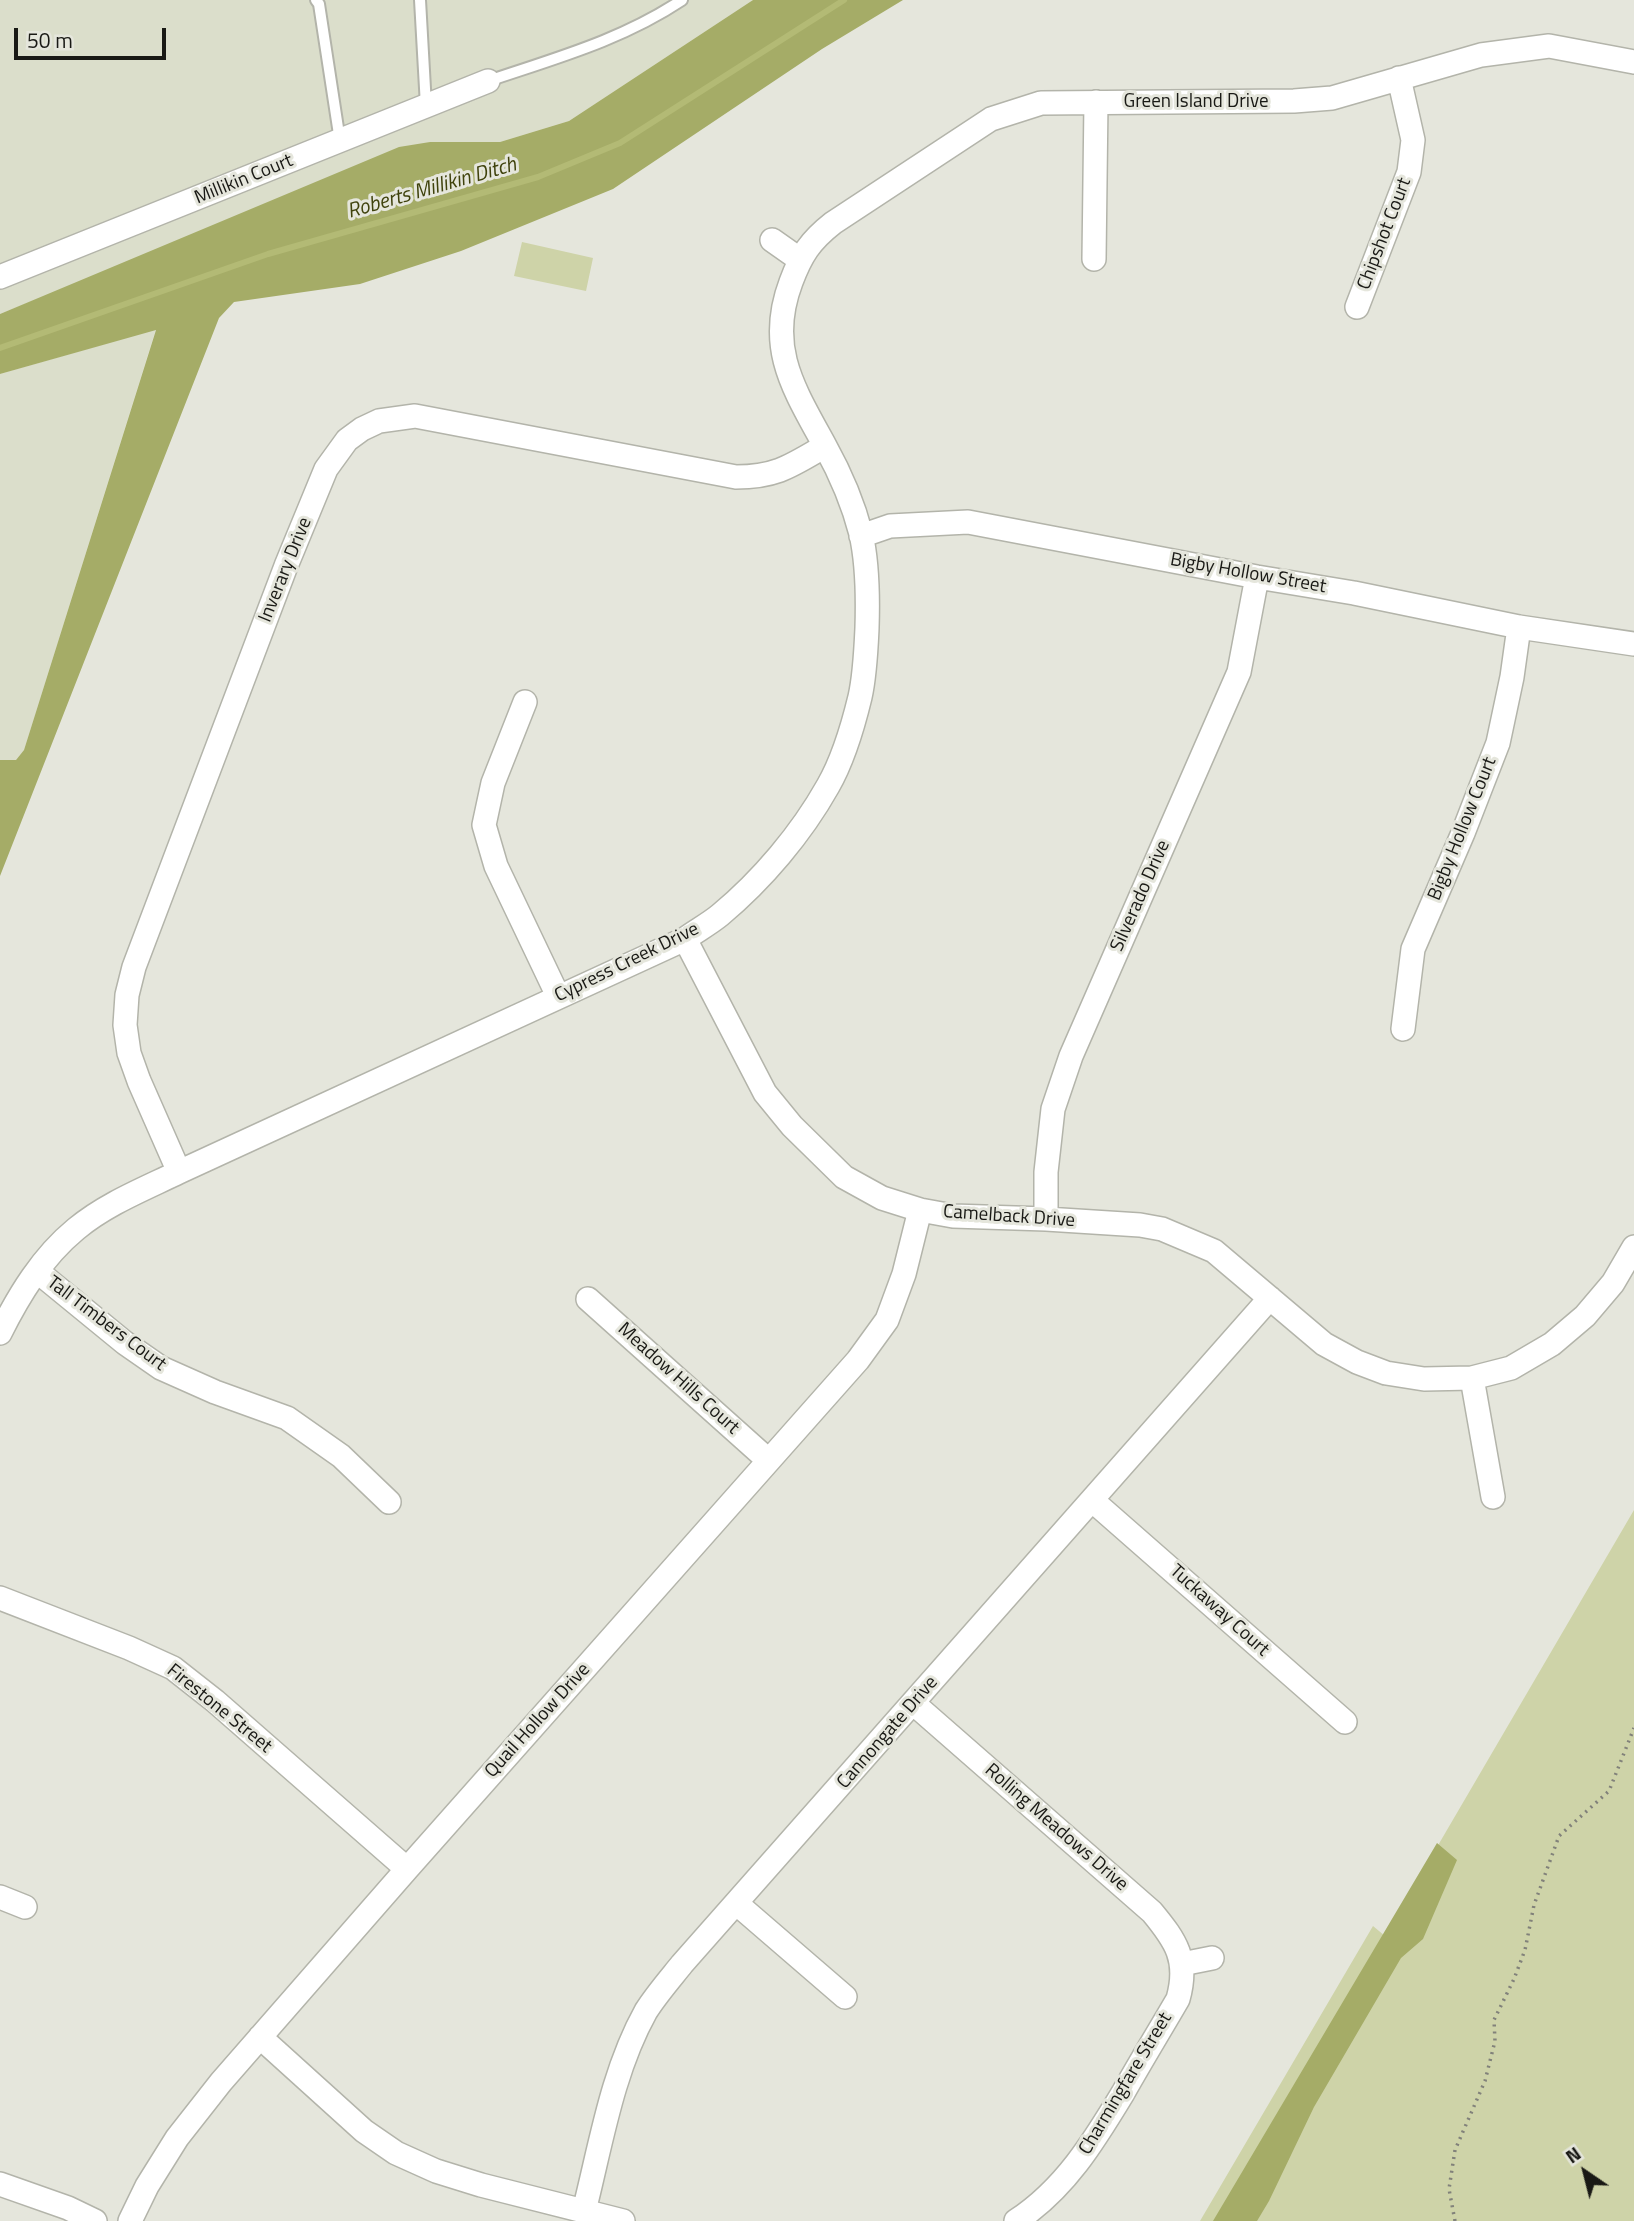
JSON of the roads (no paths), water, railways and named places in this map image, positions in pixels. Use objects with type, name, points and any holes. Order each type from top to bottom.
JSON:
[{"type":"street","name":"Green Island Drive","points":[[799,259],[814,238],[833,223],[991,118],[1041,103],[1294,102],[1332,97],[1481,55],[1549,46],[1634,62]]},
{"type":"street","name":"Chipshot Court","points":[[1357,307],[1409,172],[1413,140],[1399,78]]},
{"type":"street","name":"Millikin Court","points":[[0,277],[488,81]]},
{"type":"street","points":[[1094,259],[1096,102]]},
{"type":"street","points":[[772,240],[799,259]]},
{"type":"street","name":"Cypress Creek Drive","points":[[0,1333],[14,1305],[54,1249],[77,1228],[109,1206],[685,939],[719,916],[758,880],[784,849],[829,784],[844,748],[860,695],[869,590],[861,536],[843,482],[799,402],[786,367],[781,318],[799,259]]},
{"type":"street","name":"Inverary Drive","points":[[179,1172],[139,1081],[130,1053],[125,1025],[127,995],[134,967],[165,883],[286,566],[326,469],[347,440],[379,421],[415,416],[736,477],[758,477],[783,471],[825,446]]},
{"type":"street","name":"Bigby Hollow Street","points":[[861,536],[890,526],[968,522],[1353,593],[1519,627],[1634,644]]},
{"type":"street","name":"Silverado Drive","points":[[1045,1219],[1046,1172],[1053,1109],[1071,1056],[1239,672],[1257,577]]},
{"type":"street","name":"Bigby Hollow Court","points":[[1403,1029],[1413,949],[1498,743],[1519,627]]},
{"type":"street","points":[[525,702],[493,783],[484,825],[496,866],[558,996]]},
{"type":"street","name":"Camelback Drive","points":[[685,939],[765,1093],[816,1152],[844,1177],[882,1198],[920,1210],[953,1216],[1045,1219],[1140,1225],[1162,1229],[1214,1251],[1324,1344],[1385,1373],[1424,1379],[1472,1378],[1511,1368],[1552,1344],[1585,1315],[1613,1283],[1634,1247]]},
{"type":"street","name":"Quail Hollow Drive","points":[[130,2221],[147,2186],[177,2138],[221,2082],[858,1360],[887,1320],[904,1274],[920,1210]]},
{"type":"street","name":"Tall Timbers Court","points":[[37,1271],[125,1343],[161,1368],[215,1392],[287,1418],[341,1456],[389,1502]]},
{"type":"street","name":"Meadow Hills Court","points":[[588,1298],[768,1460]]},
{"type":"street","name":"Cannongate Drive","points":[[584,2211],[612,2096],[627,2049],[647,2009],[682,1964],[1270,1298]]},
{"type":"street","points":[[1472,1378],[1493,1497]]},
{"type":"street","name":"Tuckaway Court","points":[[1093,1500],[1345,1722]]},
{"type":"street","name":"Firestone Street","points":[[0,1598],[173,1668],[215,1701],[407,1869]]},
{"type":"street","name":"Rolling Meadows Drive","points":[[913,1703],[1152,1912],[1172,1936],[1182,1964]]},
{"type":"street","points":[[0,1897],[25,1907]]},
{"type":"street","points":[[736,1903],[845,1997]]},
{"type":"street","points":[[1182,1964],[1212,1958]]},
{"type":"street","name":"Charmingfare Street","points":[[1016,2221],[1034,2210],[1059,2186],[1090,2147],[1178,1999],[1183,1982],[1182,1964]]},
{"type":"street","points":[[260,2037],[364,2131],[397,2153],[436,2171],[623,2221]]},
{"type":"street","points":[[0,2184],[95,2221]]},
{"type":"lane","points":[[316,0],[319,4],[340,141]]},
{"type":"lane","points":[[420,0],[426,106]]},
{"type":"lane","points":[[488,81],[607,41],[654,19],[682,0]]},
{"type":"waterway","name":"Roberts Millikin Ditch","points":[[0,348],[268,254],[538,177],[620,143],[844,0]]}]
